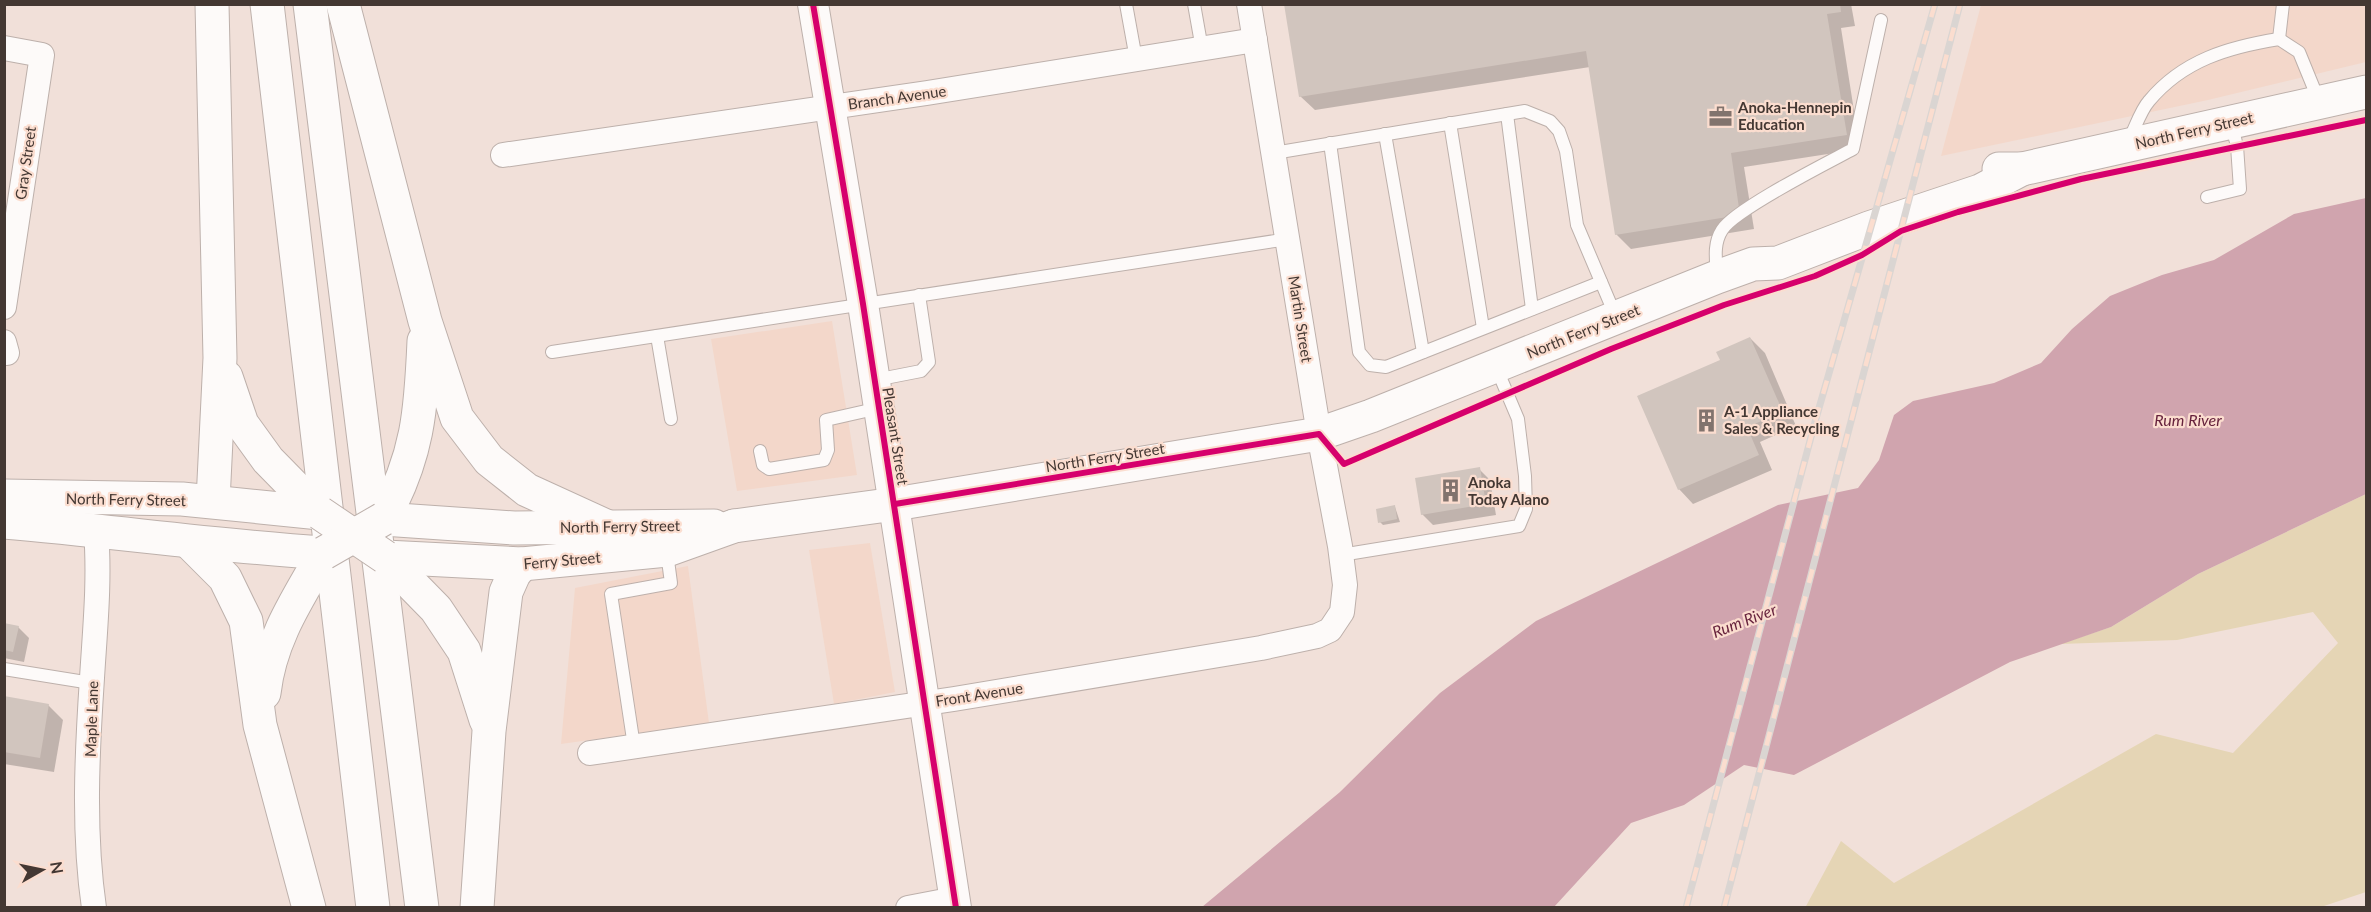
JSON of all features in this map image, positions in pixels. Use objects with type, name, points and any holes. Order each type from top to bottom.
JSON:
[{"type":"main road","points":[[212,4],[220,358],[213,501]]},
{"type":"main road","points":[[267,4],[373,908]]},
{"type":"main road","points":[[310,4],[422,908]]},
{"type":"main road","points":[[343,4],[425,321],[457,418],[489,460],[527,490],[608,527]]},
{"type":"main road","name":"North Ferry Street","points":[[383,519],[514,528],[734,526],[895,504],[1319,434],[1371,416],[1753,264],[1773,245],[1877,202],[1976,169],[2022,169],[2367,92]]},
{"type":"main road","points":[[260,725],[267,667],[284,620],[324,553],[383,519],[416,443],[421,412],[425,321]]},
{"type":"main road","points":[[220,358],[242,424],[268,460],[320,513],[385,557],[436,609],[464,651],[489,731]]},
{"type":"main road","name":"North Ferry Street","points":[[4,496],[213,501],[320,513]]},
{"type":"main road","name":"North Ferry Street","points":[[4,522],[96,531]]},
{"type":"main road","name":"Ferry Street","points":[[385,557],[522,564],[667,550],[734,526]]},
{"type":"main road","points":[[96,531],[189,542],[324,553]]},
{"type":"main road","points":[[189,542],[225,578],[246,621],[260,725],[309,908]]},
{"type":"main road","points":[[477,908],[489,731],[506,592],[514,574],[522,564]]},
{"type":"street","name":"Pleasant Street","points":[[813,4],[878,394],[956,903]]},
{"type":"street","name":"Martin Street","points":[[1249,4],[1341,555],[1344,585],[1342,612],[1330,630]]},
{"type":"street","name":"Branch Avenue","points":[[503,155],[1256,40]]},
{"type":"street","name":"Gray Street","points":[[4,48],[42,55],[4,307]]},
{"type":"street","name":"Maple Lane","points":[[94,908],[87,833],[99,565],[96,531]]},
{"type":"street","name":"Front Avenue","points":[[590,753],[924,703],[1261,648],[1317,636],[1330,630]]},
{"type":"street","points":[[908,908],[956,903]]},
{"type":"lane","points":[[1126,4],[1136,59]]},
{"type":"lane","points":[[1194,4],[1202,49]]},
{"type":"lane","points":[[2279,39],[2283,4]]},
{"type":"lane","points":[[1717,277],[1716,246],[1723,229],[1756,204],[1853,149],[1881,20]]},
{"type":"lane","points":[[2127,145],[2148,101],[2188,65],[2243,45],[2279,39],[2299,52],[2319,102]]},
{"type":"lane","points":[[1274,153],[1525,111],[1540,115],[1559,131],[1566,151],[1577,225],[1616,318]]},
{"type":"lane","points":[[1507,114],[1532,309]]},
{"type":"lane","points":[[2207,197],[2240,189],[2237,146],[2230,122]]},
{"type":"lane","points":[[1450,123],[1483,328]]},
{"type":"lane","points":[[1385,134],[1423,352]]},
{"type":"lane","points":[[1330,143],[1359,352],[1370,365],[1386,367],[1601,282]]},
{"type":"lane","points":[[552,352],[1288,239]]},
{"type":"lane","points":[[760,451],[763,465],[770,469],[824,460],[828,450],[826,420],[926,367],[929,362],[919,295]]},
{"type":"lane","points":[[657,336],[671,419]]},
{"type":"lane","points":[[1341,555],[1519,526],[1526,509],[1525,476],[1518,419],[1495,366]]},
{"type":"lane","points":[[634,746],[611,594],[671,583],[667,550]]},
{"type":"lane","points":[[4,669],[92,683]]},
{"type":"shaded area","points":[[1981,5],[2366,5],[2366,62],[2208,100],[1941,156]]},
{"type":"shaded area","points":[[832,321],[857,475],[737,491],[711,339]]},
{"type":"shaded area","points":[[2366,494],[2366,892],[2318,908],[1805,908],[1841,841],[1894,883],[2156,734],[2233,753],[2338,643],[2313,612],[2177,640],[2060,644],[2111,627],[2198,574]]},
{"type":"shaded area","points":[[870,543],[895,692],[834,704],[809,550]]},
{"type":"shaded area","points":[[688,566],[709,723],[561,744],[575,588]]},
{"type":"water","name":"Rum River","points":[[2366,198],[2366,494],[2198,574],[2111,627],[2010,662],[1794,775],[1744,765],[1684,805],[1631,823],[1554,907],[1202,907],[1340,792],[1440,693],[1536,621],[1778,505],[1858,488],[1879,460],[1894,415],[1913,401],[1994,383],[2041,363],[2072,329],[2110,296],[2162,275],[2214,260],[2294,214]]},
{"type":"building","name":"Anoka-Hennepin Education","points":[[1284,4],[1840,4],[1841,12],[1827,14],[1847,135],[1731,153],[1740,215],[1615,235],[1586,51],[1299,97]]},
{"type":"building","name":"A-1 Appliance Sales & Recycling","points":[[1750,337],[1783,412],[1747,427],[1759,455],[1678,490],[1637,396],[1720,360],[1716,352]]},
{"type":"building","name":"Anoka Today Alano","points":[[1480,467],[1486,504],[1421,515],[1415,478]]},
{"type":"building","points":[[1395,505],[1397,519],[1378,523],[1376,509]]},
{"type":"building","points":[[4,623],[19,626],[13,652],[4,650]]},
{"type":"building","points":[[4,696],[49,704],[40,758],[4,752]]},
{"type":"railway","points":[[1686,908],[1815,422],[1935,4]]},
{"type":"railway","points":[[1724,908],[1960,4]]},
{"type":"cycle path","points":[[813,4],[863,304],[956,908]]},
{"type":"cycle path","points":[[895,504],[1319,434],[1344,464],[1611,349],[1724,305],[1815,276],[1862,255],[1901,231],[1958,212],[2081,179],[2366,120]]},
{"type":"place","name":"Anoka-Hennepin Education","points":[[1720,116]]},
{"type":"place","name":"A-1 Appliance Sales & Recycling","points":[[1706,420]]},
{"type":"place","name":"Anoka Today Alano","points":[[1450,491]]}]
